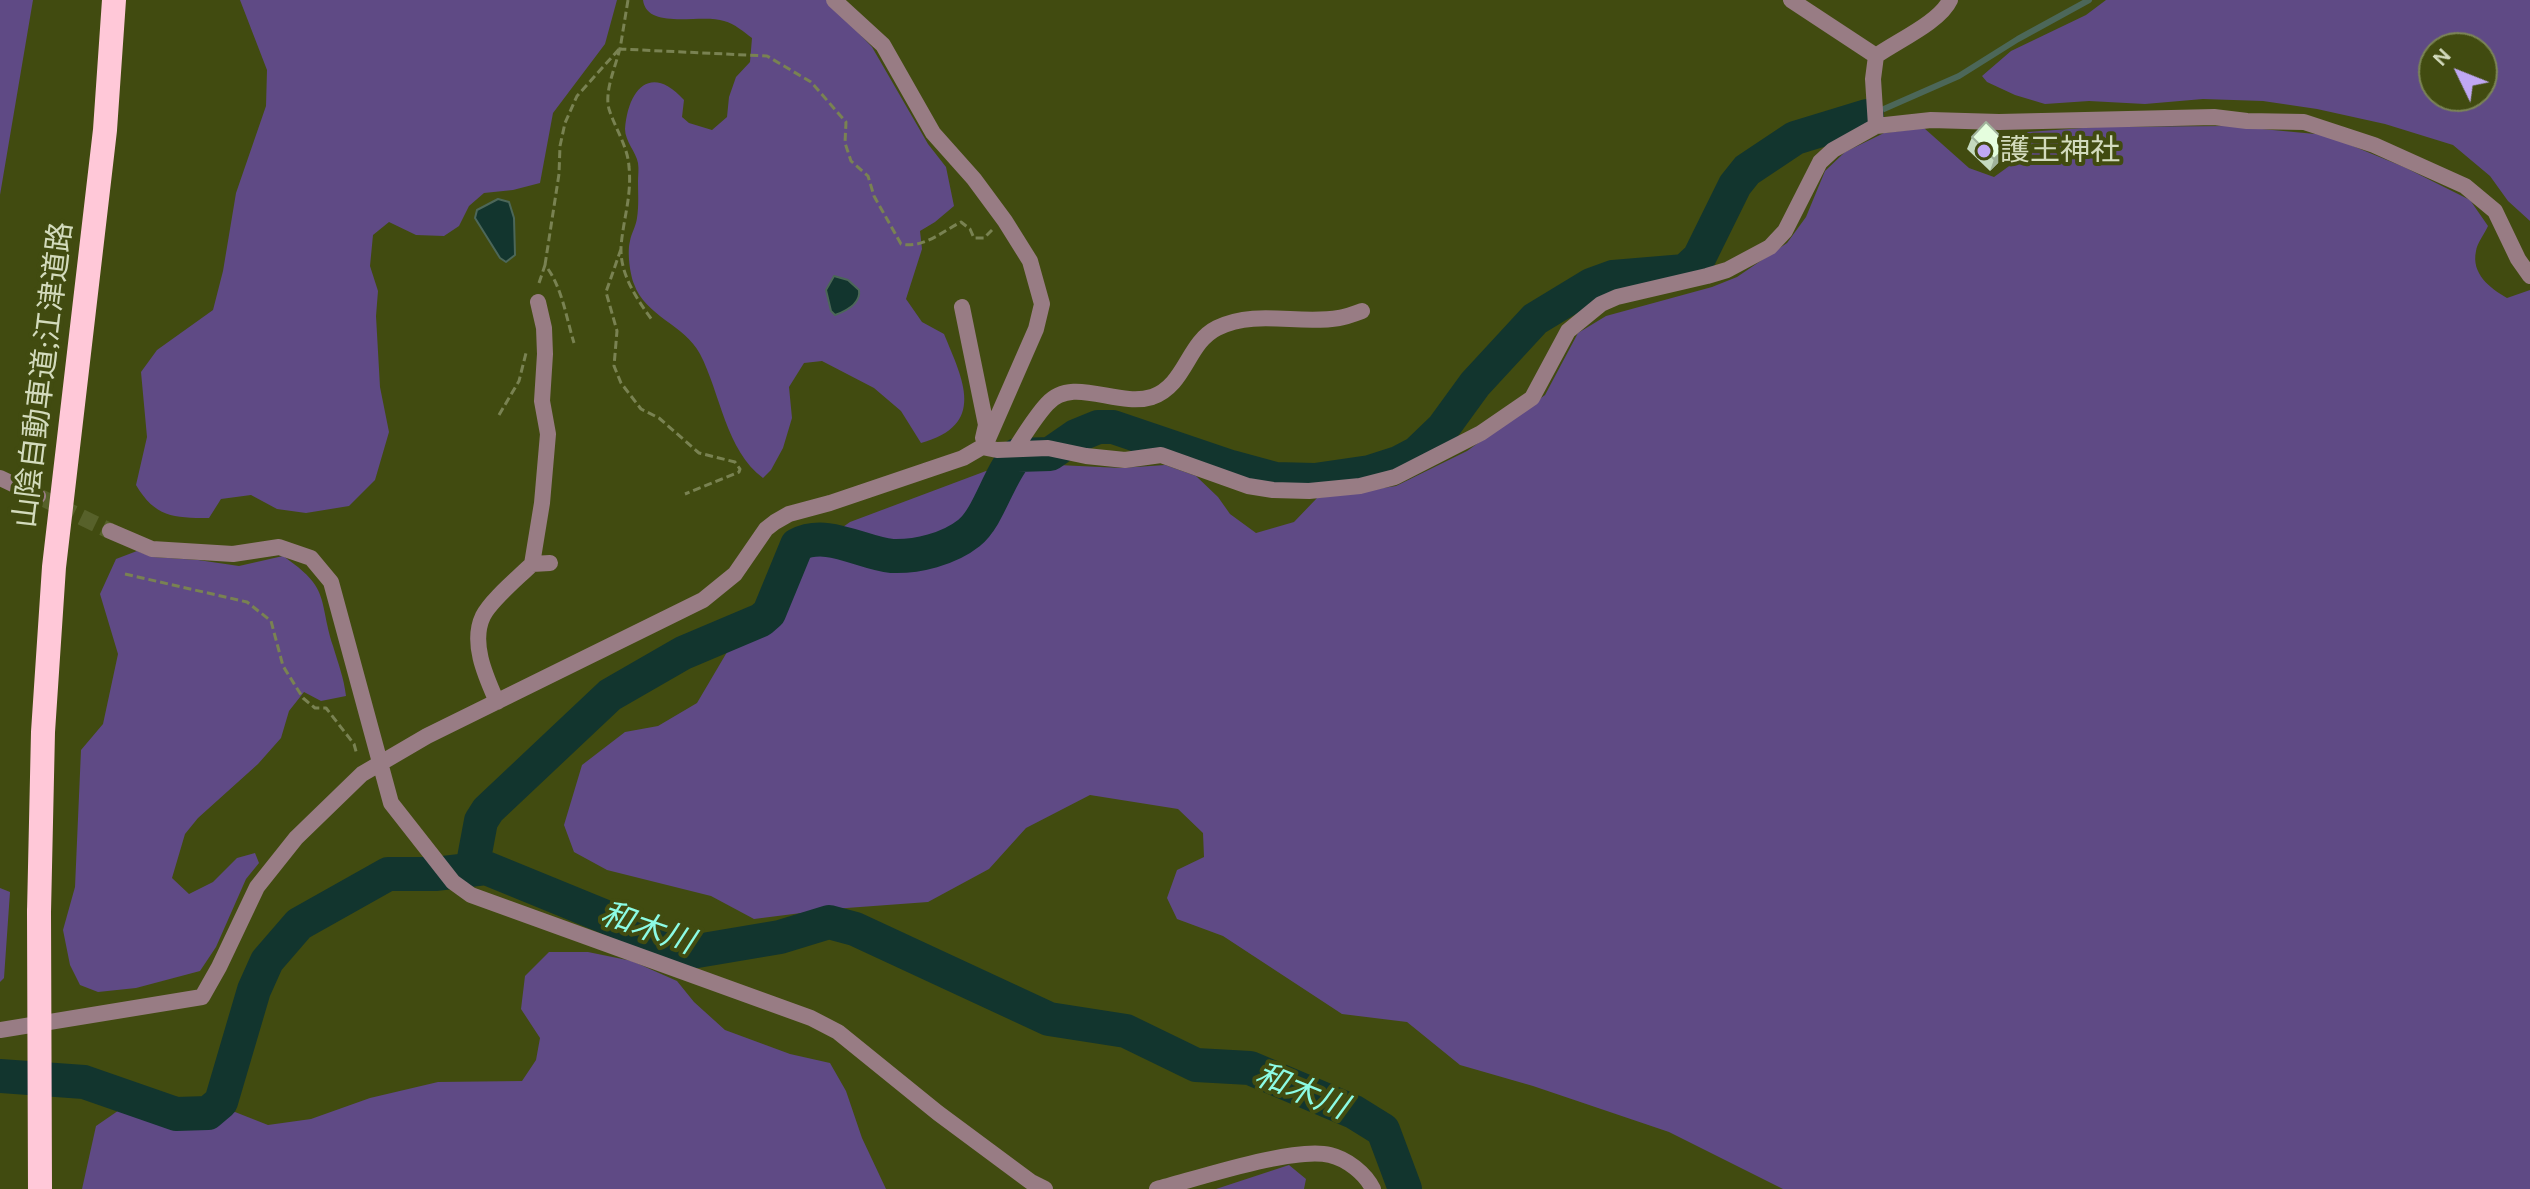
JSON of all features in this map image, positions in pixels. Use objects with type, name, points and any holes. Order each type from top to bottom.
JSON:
[{"type":"highway","name":"山陰自動車道;江津道路","points":[[40,1189],[39,912],[43,732],[54,567],[105,130],[114,0]]},
{"type":"street","points":[[0,1030],[202,997],[257,887],[296,838],[362,774],[427,736],[703,600],[735,574],[766,529],[789,514],[963,458],[982,447],[1036,329],[1042,304],[1030,261],[974,179],[933,133],[883,45],[834,0]]},
{"type":"street","points":[[1791,0],[1876,56]]},
{"type":"street","points":[[1876,124],[1873,79],[1876,56],[1908,34],[1931,23],[1950,0]]},
{"type":"street","points":[[982,447],[1048,448],[1125,460],[1161,455],[1248,486],[1273,490],[1360,486],[1395,477],[1481,433],[1532,398],[1568,331],[1601,304],[1617,297],[1727,270],[1770,247],[1785,231],[1820,162],[1833,150],[1876,124],[1931,120],[1999,122],[2214,117],[2304,122],[2374,145],[2465,186],[2495,211],[2518,259],[2530,276]]},
{"type":"street","points":[[497,702],[484,673],[478,643],[479,630],[484,613],[532,564],[542,503],[548,434],[542,401],[545,341],[538,302]]},
{"type":"street","points":[[962,307],[986,425],[982,447]]},
{"type":"street","points":[[1015,449],[1048,403],[1064,391],[1080,391],[1115,399],[1147,398],[1164,392],[1180,375],[1201,339],[1236,321],[1340,318],[1362,311]]},
{"type":"street","points":[[0,478],[38,496]]},
{"type":"street","points":[[110,531],[152,549],[233,554],[279,547],[311,558],[331,582],[391,803],[453,882],[471,895],[811,1018],[838,1032],[938,1113],[1031,1182],[1045,1189]]},
{"type":"street","points":[[532,564],[550,563]]},
{"type":"street","points":[[1157,1189],[1287,1155],[1328,1154],[1345,1161],[1362,1174],[1373,1189]]},
{"type":"path","points":[[628,0],[608,97],[609,109],[628,157],[630,181],[621,249],[606,292],[617,331],[614,366],[621,383],[641,409],[659,418],[691,448],[708,457],[735,462],[740,469],[685,494]]},
{"type":"path","points":[[620,48],[767,56],[811,82],[846,122],[845,143],[851,161],[868,176],[874,196],[901,244],[907,246],[927,242],[961,222],[970,229],[974,238],[979,239],[1005,221]]},
{"type":"path","points":[[545,265],[565,123],[577,96],[620,48]]},
{"type":"path","points":[[621,249],[631,290],[652,320]]},
{"type":"path","points":[[499,415],[519,381],[527,349]]},
{"type":"path","points":[[125,574],[247,602],[271,621],[287,674],[303,698],[315,708],[326,708],[354,744],[362,774]]},
{"type":"shaded area","points":[[0,0],[33,0],[0,195]]},
{"type":"shaded area","points":[[240,0],[617,0],[605,44],[553,113],[540,183],[484,193],[469,206],[459,226],[444,236],[416,235],[389,222],[373,235],[370,266],[378,291],[376,316],[380,387],[389,432],[375,480],[349,506],[306,513],[277,509],[251,495],[221,499],[209,518],[175,516],[150,504],[136,485],[147,437],[141,372],[157,350],[213,310],[236,193],[266,106],[267,70]]},
{"type":"shaded area","points":[[643,0],[827,0],[872,47],[928,144],[946,167],[954,206],[920,231],[922,249],[906,299],[922,322],[944,334],[958,368],[964,399],[962,413],[955,425],[942,435],[921,443],[901,411],[874,388],[822,361],[804,363],[789,387],[792,418],[783,448],[771,470],[763,478],[740,453],[700,354],[685,335],[647,304],[634,284],[629,251],[638,213],[638,165],[625,129],[636,92],[652,82],[672,89],[684,100],[682,117],[689,123],[712,130],[727,117],[729,97],[736,77],[750,62],[752,38],[724,21],[654,15]]},
{"type":"shaded area","points":[[2106,0],[2530,0],[2530,221],[2508,201],[2490,176],[2453,145],[2385,124],[2263,101],[2203,99],[2145,104],[2089,101],[2045,104],[2015,95],[1987,82],[1982,76],[2011,51],[2086,15]]},
{"type":"shaded area","points":[[2230,126],[2326,135],[2404,167],[2470,200],[2488,226],[2476,251],[2479,273],[2488,285],[2507,298],[2530,290],[2530,1189],[1783,1189],[1669,1132],[1460,1065],[1407,1022],[1342,1014],[1223,936],[1177,919],[1167,898],[1177,870],[1204,857],[1203,833],[1178,809],[1090,795],[1026,828],[989,869],[928,902],[754,919],[711,896],[607,870],[574,852],[564,825],[582,765],[625,732],[658,726],[697,703],[730,647],[802,556],[850,522],[986,471],[1058,465],[1121,468],[1165,465],[1196,476],[1230,514],[1256,533],[1294,522],[1317,498],[1396,486],[1467,451],[1545,395],[1578,333],[1606,316],[1712,287],[1737,277],[1787,243],[1806,217],[1825,171],[1845,152],[1884,133],[1924,128],[1969,168],[1994,177],[2012,164],[2014,133],[2097,127]]},
{"type":"shaded area","points":[[137,551],[153,557],[239,566],[283,556],[316,586],[346,696],[321,701],[304,692],[289,711],[281,738],[185,834],[172,878],[189,894],[213,882],[237,858],[255,853],[259,863],[246,879],[216,947],[200,971],[136,988],[98,992],[80,985],[70,965],[63,930],[75,887],[81,750],[103,724],[118,654],[100,594],[116,559]]},
{"type":"shaded area","points":[[0,888],[10,892],[4,978],[0,982]]},
{"type":"shaded area","points":[[549,952],[588,952],[632,961],[677,981],[694,1002],[725,1030],[790,1054],[830,1063],[846,1091],[862,1138],[886,1189],[82,1189],[96,1126],[125,1106],[178,1127],[235,1112],[268,1125],[311,1119],[370,1098],[438,1082],[522,1081],[536,1060],[540,1038],[521,1009],[525,976]]},
{"type":"shaded area","points":[[1289,1165],[1306,1179],[1304,1189],[1216,1189]]},
{"type":"water","points":[[498,199],[509,202],[514,218],[515,255],[506,262],[500,258],[475,218],[477,210]]},
{"type":"water","points":[[834,276],[848,280],[859,290],[855,303],[835,315],[831,311],[826,290]]},
{"type":"building","points":[[1986,122],[2009,145],[1994,159],[1972,137]]},
{"type":"waterway","points":[[1877,112],[1959,76],[2089,0]]},
{"type":"waterway","points":[[472,869],[481,821],[488,810],[610,695],[683,653],[761,620],[769,613],[797,545],[808,541],[832,541],[892,556],[942,548],[961,539],[976,526],[1017,455],[1050,454],[1076,436],[1098,427],[1113,427],[1275,479],[1315,480],[1370,472],[1398,463],[1417,453],[1443,428],[1475,384],[1535,319],[1591,285],[1613,277],[1685,271],[1699,258],[1735,185],[1747,170],[1795,138],[1867,116]]},
{"type":"waterway","name":"和木川","points":[[0,1076],[84,1082],[176,1114],[208,1113],[221,1102],[254,990],[267,961],[299,924],[388,874],[435,874],[486,868],[667,942],[697,951],[780,937],[829,922],[855,929],[1049,1019],[1126,1031],[1196,1065],[1250,1068],[1354,1112],[1383,1130],[1405,1189]]},
{"type":"tunnel","points":[[38,496],[110,531]]},
{"type":"place","name":"護王神社","points":[[1984,151]]}]
